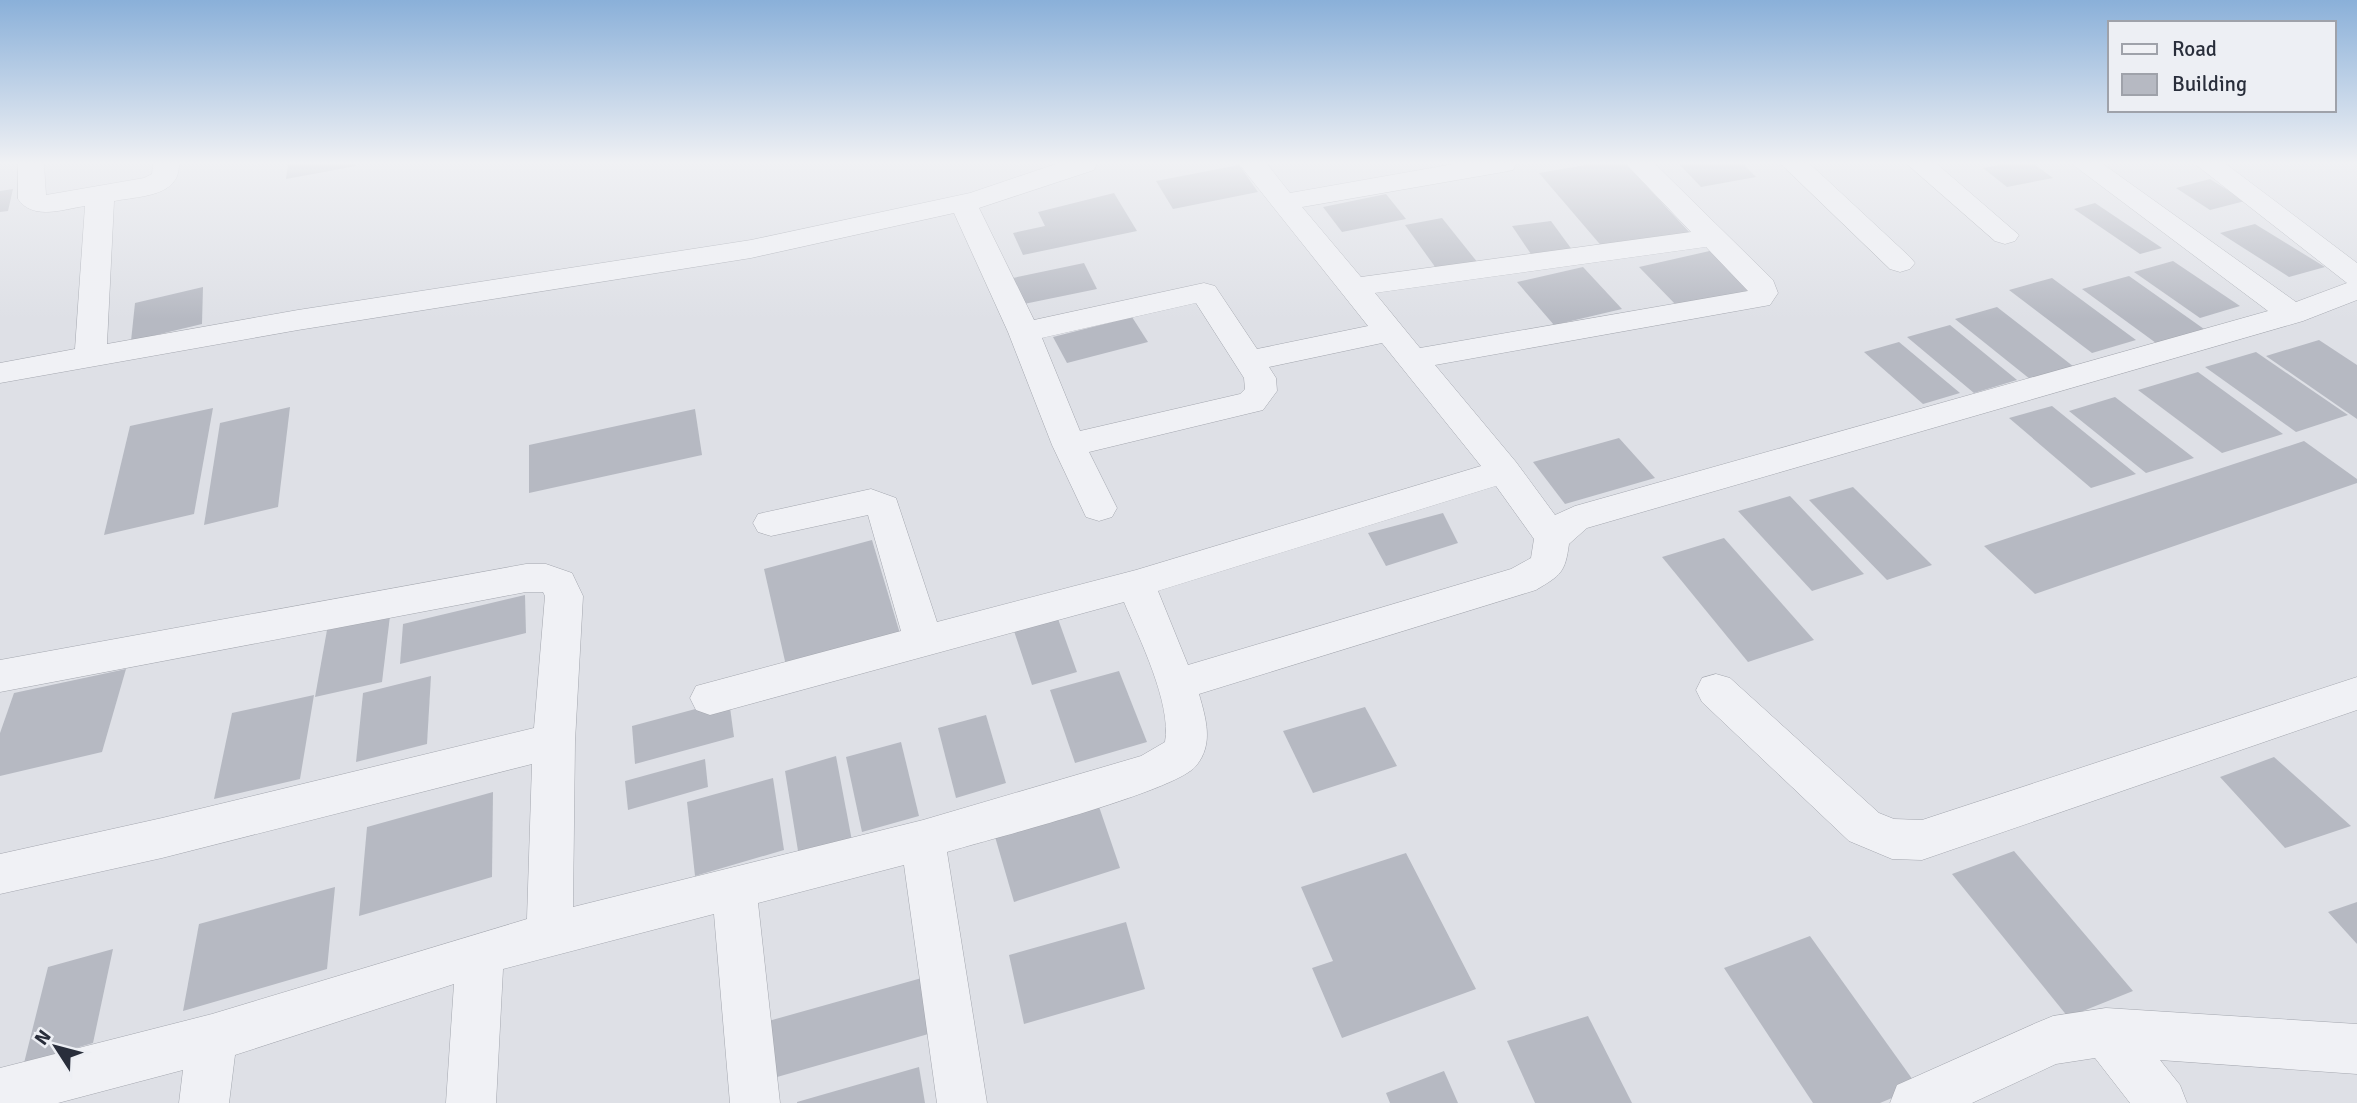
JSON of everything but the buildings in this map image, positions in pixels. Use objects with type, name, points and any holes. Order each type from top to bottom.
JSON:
[{"type":"street","points":[[90,357],[99,215]]},
{"type":"street","points":[[0,373],[298,320],[751,249],[906,215]]},
{"type":"street","points":[[969,215],[1024,332],[1069,445],[1099,508]]},
{"type":"street","points":[[1295,215],[1504,471],[1552,538]]},
{"type":"street","points":[[1414,359],[1759,298],[1763,293],[1762,286],[1692,215]]},
{"type":"street","points":[[1849,215],[1900,263]]},
{"type":"street","points":[[1982,215],[2005,235]]},
{"type":"street","points":[[2156,215],[2291,314]]},
{"type":"street","points":[[2276,215],[2357,277]]},
{"type":"street","points":[[1356,287],[1714,237]]},
{"type":"street","points":[[1176,685],[1523,580],[1548,565],[1552,538],[1575,519],[2291,314],[2357,290]]},
{"type":"street","points":[[1024,332],[1204,292],[1260,378],[1261,391],[1251,402],[1069,445]]},
{"type":"street","points":[[1251,361],[1391,331]]},
{"type":"street","points":[[710,698],[1136,584],[1504,471]]},
{"type":"street","points":[[771,523],[871,502],[883,507],[923,641]]},
{"type":"street","points":[[0,676],[526,578],[546,578],[559,583],[564,596],[554,741],[550,934]]},
{"type":"street","points":[[0,1093],[212,1038],[480,953],[923,840],[1150,772],[1176,759],[1187,746],[1188,727],[1176,685],[1136,584]]},
{"type":"street","points":[[1716,690],[1864,827],[1892,839],[1922,840],[2357,693]]},
{"type":"street","points":[[0,874],[162,838],[554,741]]},
{"type":"street","points":[[923,840],[962,1103]]},
{"type":"street","points":[[734,888],[755,1103]]},
{"type":"street","points":[[471,1103],[480,953]]},
{"type":"street","points":[[1915,1103],[2053,1040],[2106,1032],[2357,1049]]},
{"type":"street","points":[[2106,1032],[2162,1103]]},
{"type":"street","points":[[204,1103],[212,1038]]}]
